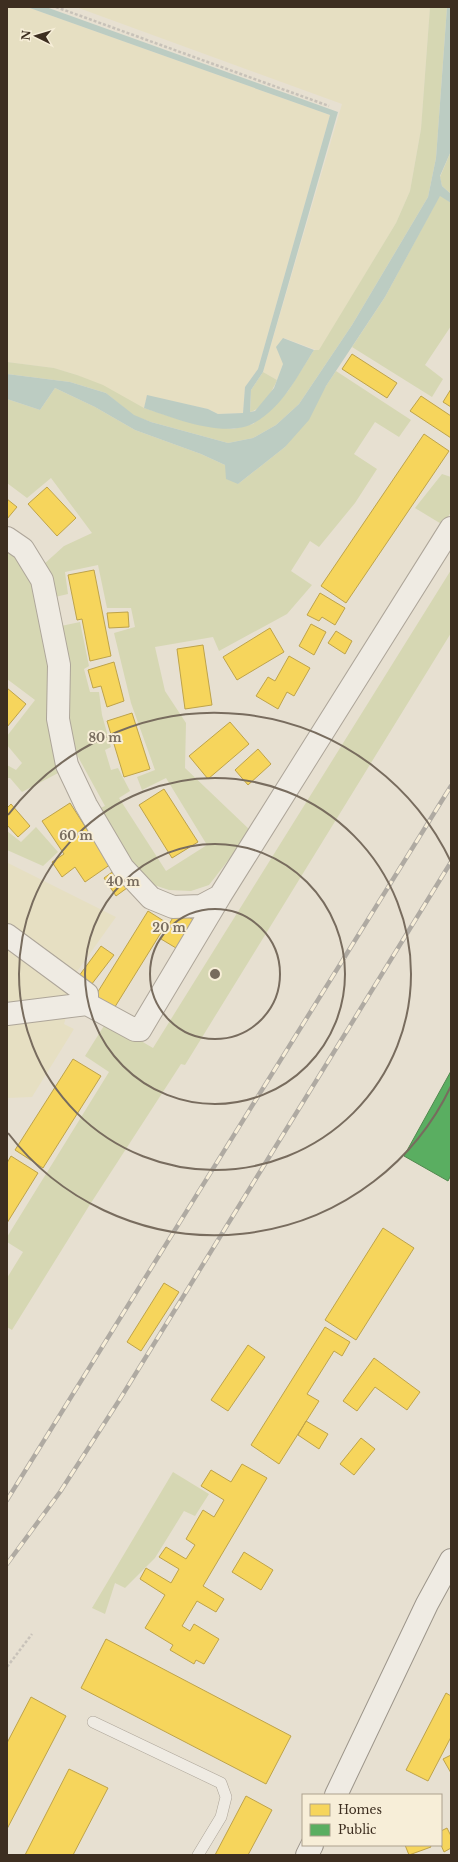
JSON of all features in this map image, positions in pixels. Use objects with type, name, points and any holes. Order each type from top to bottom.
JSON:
[{"type":"street","points":[[7,1014],[87,1004],[135,1030],[140,1030],[220,896],[451,528]]},
{"type":"street","points":[[7,538],[23,549],[42,580],[59,665],[58,719],[67,765],[86,805],[123,868],[151,898],[173,907],[201,906],[220,896]]},
{"type":"street","points":[[7,935],[87,994],[87,1004]]},
{"type":"street","points":[[336,1794],[427,1604],[451,1560]]},
{"type":"street","points":[[307,1855],[312,1846]]},
{"type":"lane","points":[[93,1722],[221,1783],[226,1797],[221,1817],[198,1855]]},
{"type":"path","points":[[56,7],[329,106]]},
{"type":"path","points":[[7,1667],[32,1634]]},
{"type":"shaded area","points":[[7,7],[27,7],[330,115],[258,369],[245,387],[243,413],[218,414],[208,409],[147,396],[144,408],[77,375],[54,368],[7,362]]},
{"type":"shaded area","points":[[27,7],[46,7],[338,112],[263,372],[251,390],[250,412],[255,411],[274,388],[283,364],[276,347],[283,338],[314,350],[281,400],[264,417],[254,423],[229,429],[214,428],[169,417],[144,408],[147,395],[208,409],[218,414],[243,413],[245,387],[258,369],[330,115]]},
{"type":"shaded area","points":[[76,7],[430,7],[421,129],[410,191],[396,223],[319,351],[284,338],[283,364],[277,380],[263,372],[342,104]]},
{"type":"shaded area","points":[[447,7],[451,7],[451,151],[440,176],[442,186],[451,194],[451,203],[440,196],[385,297],[326,386],[309,420],[285,447],[238,484],[226,479],[225,465],[201,454],[135,430],[95,407],[55,388],[40,410],[7,399],[7,374],[70,382],[106,393],[134,415],[151,422],[228,443],[253,438],[276,425],[299,404],[352,325],[428,197],[436,158]]},
{"type":"shaded area","points":[[8,863],[116,917],[73,977],[7,929]]},
{"type":"shaded area","points":[[7,942],[80,994],[7,1005]]},
{"type":"shaded area","points":[[67,1013],[64,1024],[74,1029],[32,1097],[7,1098],[7,1021]]},
{"type":"green space","points":[[430,7],[447,7],[436,158],[428,197],[352,325],[299,404],[276,425],[253,438],[228,443],[134,416],[106,393],[70,382],[7,374],[7,362],[54,368],[103,385],[144,408],[184,421],[233,429],[253,424],[288,391],[314,350],[319,350],[396,223],[410,191],[421,129]]},
{"type":"green space","points":[[451,151],[451,194],[442,186],[440,177]]},
{"type":"green space","points":[[440,195],[451,203],[451,326],[425,365],[443,379],[432,397],[352,347],[385,297]]},
{"type":"green space","points":[[336,371],[411,420],[399,437],[375,422],[354,454],[377,469],[355,503],[319,547],[310,541],[291,571],[312,585],[287,614],[219,651],[213,637],[155,647],[165,691],[186,723],[185,768],[251,831],[209,885],[191,891],[169,890],[148,883],[129,862],[98,809],[105,806],[77,755],[66,716],[61,626],[80,622],[89,666],[84,669],[90,692],[99,692],[102,715],[111,747],[105,750],[111,770],[118,768],[130,791],[119,798],[166,871],[207,845],[166,778],[142,790],[137,777],[155,770],[131,703],[114,633],[135,627],[131,608],[107,608],[98,565],[65,572],[68,594],[55,597],[43,565],[64,546],[92,533],[51,478],[27,498],[7,483],[7,399],[40,410],[55,388],[95,407],[135,430],[201,454],[225,465],[238,484],[285,447]]},
{"type":"green space","points":[[263,372],[277,380],[263,404],[259,408],[250,412],[251,390]]},
{"type":"green space","points":[[442,474],[451,477],[451,512],[443,525],[415,508]]},
{"type":"green space","points":[[7,549],[28,567],[50,660],[62,771],[22,792],[10,778],[7,778],[7,765],[16,770],[22,763],[7,745],[7,736],[35,700],[7,679]]},
{"type":"green space","points":[[451,570],[451,633],[185,1065],[181,1064],[89,1206],[12,1330],[7,1327],[7,1278],[23,1252],[7,1242],[7,1237],[109,1072],[85,1056],[107,1021],[153,1048]]},
{"type":"green space","points":[[36,827],[58,852],[43,866],[7,850],[7,831],[21,842]]},
{"type":"green space","points":[[173,1472],[209,1494],[195,1516],[184,1511],[155,1558],[125,1588],[115,1583],[105,1614],[92,1608]]},
{"type":"building: Homes","points":[[352,354],[397,383],[387,398],[342,369]]},
{"type":"building: Homes","points":[[451,389],[451,407],[443,402]]},
{"type":"building: Homes","points":[[421,396],[451,416],[451,438],[410,411]]},
{"type":"building: Homes","points":[[424,434],[449,451],[346,603],[321,586]]},
{"type":"building: Homes","points":[[47,487],[76,518],[57,536],[28,504]]},
{"type":"building: Homes","points":[[7,499],[17,507],[7,519]]},
{"type":"building: Homes","points":[[94,570],[111,656],[90,661],[82,619],[77,620],[68,575]]},
{"type":"building: Homes","points":[[320,593],[345,608],[335,625],[322,617],[319,621],[307,615]]},
{"type":"building: Homes","points":[[128,612],[129,627],[109,628],[107,613]]},
{"type":"building: Homes","points":[[311,624],[326,632],[314,655],[299,646]]},
{"type":"building: Homes","points":[[270,628],[284,652],[237,680],[223,657]]},
{"type":"building: Homes","points":[[336,631],[352,641],[345,654],[328,643]]},
{"type":"building: Homes","points":[[203,645],[212,705],[185,709],[177,649]]},
{"type":"building: Homes","points":[[289,656],[310,668],[294,696],[287,692],[278,709],[256,696],[268,677],[275,681]]},
{"type":"building: Homes","points":[[114,662],[124,701],[107,707],[101,686],[93,688],[88,670]]},
{"type":"building: Homes","points":[[7,688],[26,704],[7,727]]},
{"type":"building: Homes","points":[[132,713],[150,769],[124,777],[107,721]]},
{"type":"building: Homes","points":[[230,722],[249,744],[208,779],[189,756]]},
{"type":"building: Homes","points":[[258,749],[271,764],[248,785],[235,770]]},
{"type":"building: Homes","points":[[164,789],[198,842],[172,858],[139,805]]},
{"type":"building: Homes","points":[[70,803],[95,842],[114,862],[85,882],[75,867],[62,877],[52,862],[64,854],[42,821]]},
{"type":"building: Homes","points":[[11,804],[30,826],[18,837],[7,825],[7,808]]},
{"type":"building: Homes","points":[[115,870],[127,888],[116,896],[104,878]]},
{"type":"building: Homes","points":[[177,910],[197,922],[181,951],[161,939]]},
{"type":"building: Homes","points":[[148,911],[167,923],[113,1010],[94,998]]},
{"type":"building: Homes","points":[[101,946],[114,955],[88,989],[76,980]]},
{"type":"building: Homes","points":[[73,1059],[101,1076],[43,1168],[15,1150]]},
{"type":"building: Homes","points":[[11,1156],[38,1173],[7,1223],[7,1163]]},
{"type":"building: Homes","points":[[383,1228],[414,1248],[356,1340],[325,1320]]},
{"type":"building: Homes","points":[[164,1283],[179,1292],[141,1351],[127,1342]]},
{"type":"building: Homes","points":[[325,1327],[350,1342],[342,1356],[334,1351],[307,1394],[319,1401],[279,1464],[251,1445]]},
{"type":"building: Homes","points":[[248,1345],[265,1357],[228,1411],[211,1400]]},
{"type":"building: Homes","points":[[374,1358],[420,1392],[407,1410],[375,1387],[357,1411],[343,1401]]},
{"type":"building: Homes","points":[[306,1421],[328,1434],[319,1449],[298,1435]]},
{"type":"building: Homes","points":[[361,1438],[375,1449],[354,1475],[340,1464]]},
{"type":"building: Homes","points":[[242,1464],[267,1478],[203,1586],[224,1599],[216,1612],[197,1601],[182,1626],[190,1631],[194,1624],[219,1639],[204,1664],[196,1660],[194,1664],[170,1650],[173,1645],[145,1628],[165,1595],[140,1579],[146,1568],[171,1583],[179,1569],[159,1557],[166,1547],[186,1559],[195,1545],[186,1539],[203,1510],[214,1517],[224,1500],[201,1486],[211,1470],[231,1482]]},
{"type":"building: Homes","points":[[244,1552],[273,1570],[261,1590],[232,1572]]},
{"type":"building: Homes","points":[[106,1639],[291,1736],[266,1784],[81,1688]]},
{"type":"building: Homes","points":[[446,1693],[451,1696],[451,1737],[428,1781],[406,1770]]},
{"type":"building: Homes","points":[[31,1697],[66,1716],[7,1829],[7,1743]]},
{"type":"building: Homes","points":[[451,1755],[451,1773],[443,1759]]},
{"type":"building: Homes","points":[[69,1769],[108,1788],[73,1855],[25,1855]]},
{"type":"building: Homes","points":[[246,1796],[272,1810],[248,1855],[215,1855]]},
{"type":"building: Homes","points":[[447,1828],[451,1836],[451,1848],[444,1852],[441,1846],[442,1830]]},
{"type":"building: Homes","points":[[405,1846],[431,1847],[409,1855]]},
{"type":"building: Public","points":[[451,1071],[451,1175],[448,1181],[404,1156]]},
{"type":"railway","points":[[7,1500],[451,786]]},
{"type":"railway","points":[[7,1564],[60,1492],[120,1399],[451,862]]}]
